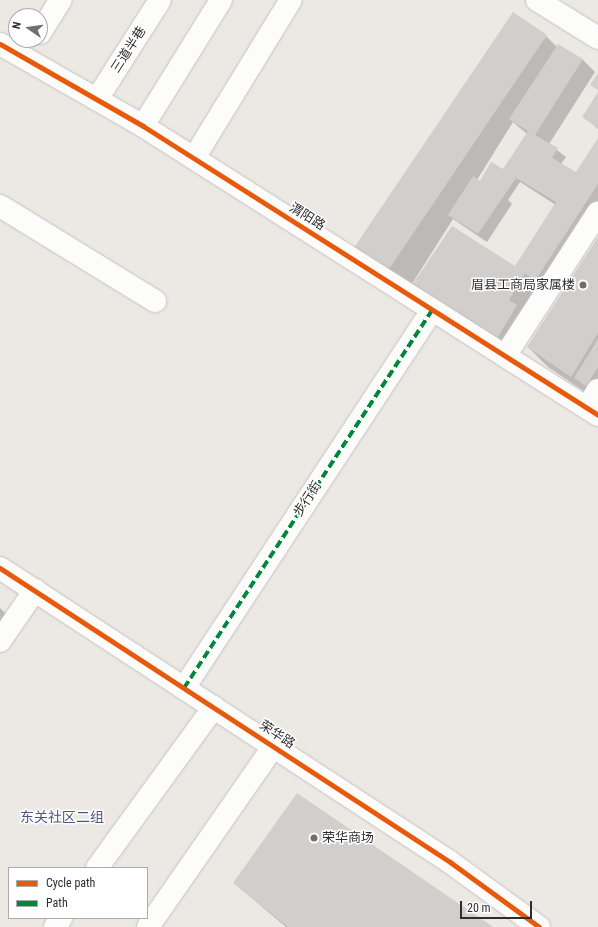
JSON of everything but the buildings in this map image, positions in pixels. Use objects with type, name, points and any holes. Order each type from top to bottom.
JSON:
[{"type":"street","points":[[48,20],[61,0]]},
{"type":"street","name":"三道半巷","points":[[97,99],[160,0]]},
{"type":"street","points":[[143,126],[222,0]]},
{"type":"street","points":[[194,158],[291,0]]},
{"type":"street","points":[[547,3],[598,38]]},
{"type":"street","name":"渭阳路","points":[[0,44],[30,49],[97,99],[194,158],[505,356],[594,405]]},
{"type":"street","points":[[0,206],[155,301]]},
{"type":"street","points":[[505,356],[598,212]]},
{"type":"street","name":"步行街","points":[[184,688],[432,310]]},
{"type":"street","name":"荣华路","points":[[0,568],[450,862],[538,927]]},
{"type":"street","points":[[0,641],[35,590]]},
{"type":"street","points":[[99,867],[214,707]]},
{"type":"street","points":[[148,927],[274,746]]},
{"type":"marked path","points":[[184,688],[432,310]]},
{"type":"cycle path","points":[[0,44],[143,126],[598,415]]},
{"type":"cycle path","points":[[0,568],[450,862],[539,927]]},
{"type":"place","name":"眉县工商局家属楼","points":[[583,285]]},
{"type":"place","name":"荣华商场","points":[[314,838]]},
{"type":"district","name":"东关社区二组","points":[[62,817]]}]
